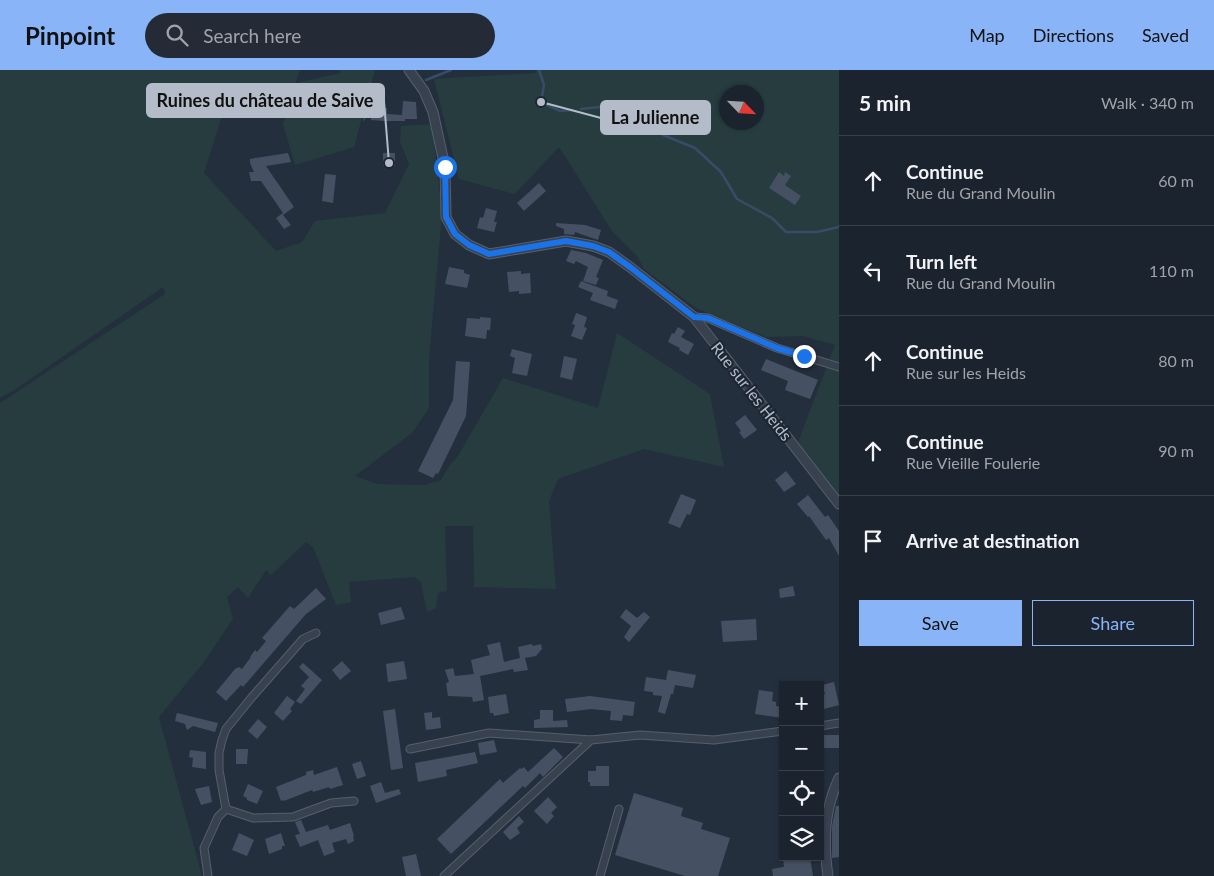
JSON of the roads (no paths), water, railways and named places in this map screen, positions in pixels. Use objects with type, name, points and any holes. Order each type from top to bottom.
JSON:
[{"type":"street","name":"Rue sur les Heids","points":[[409,70],[424,92],[433,112],[445,167],[446,217],[455,234],[469,245],[489,254],[566,241],[593,246],[609,252],[694,317],[839,504]]},
{"type":"street","points":[[694,317],[708,318],[777,348],[839,367]]},
{"type":"street","points":[[226,808],[219,770],[220,747],[226,729],[303,639],[316,634]]},
{"type":"street","points":[[824,725],[839,723]]},
{"type":"street","points":[[410,749],[489,732],[591,740],[640,735],[714,740],[779,732]]},
{"type":"street","points":[[444,876],[591,740]]},
{"type":"street","points":[[828,876],[824,850],[827,810],[839,778]]},
{"type":"street","points":[[226,808],[253,818],[294,817],[331,803],[354,801]]},
{"type":"street","points":[[208,876],[204,848],[218,817],[226,808]]},
{"type":"street","points":[[600,876],[620,809]]},
{"type":"waterway","points":[[426,80],[451,70]]},
{"type":"waterway","points":[[539,70],[544,85],[541,102],[560,111],[572,110]]},
{"type":"waterway","points":[[581,109],[619,105],[646,116],[663,135],[695,148],[721,172],[737,199],[772,218],[786,232],[817,232],[839,227]]},
{"type":"place","name":"La Julienne","points":[[541,102]]},
{"type":"place","name":"Ruines du château de Saive","points":[[389,163]]}]
